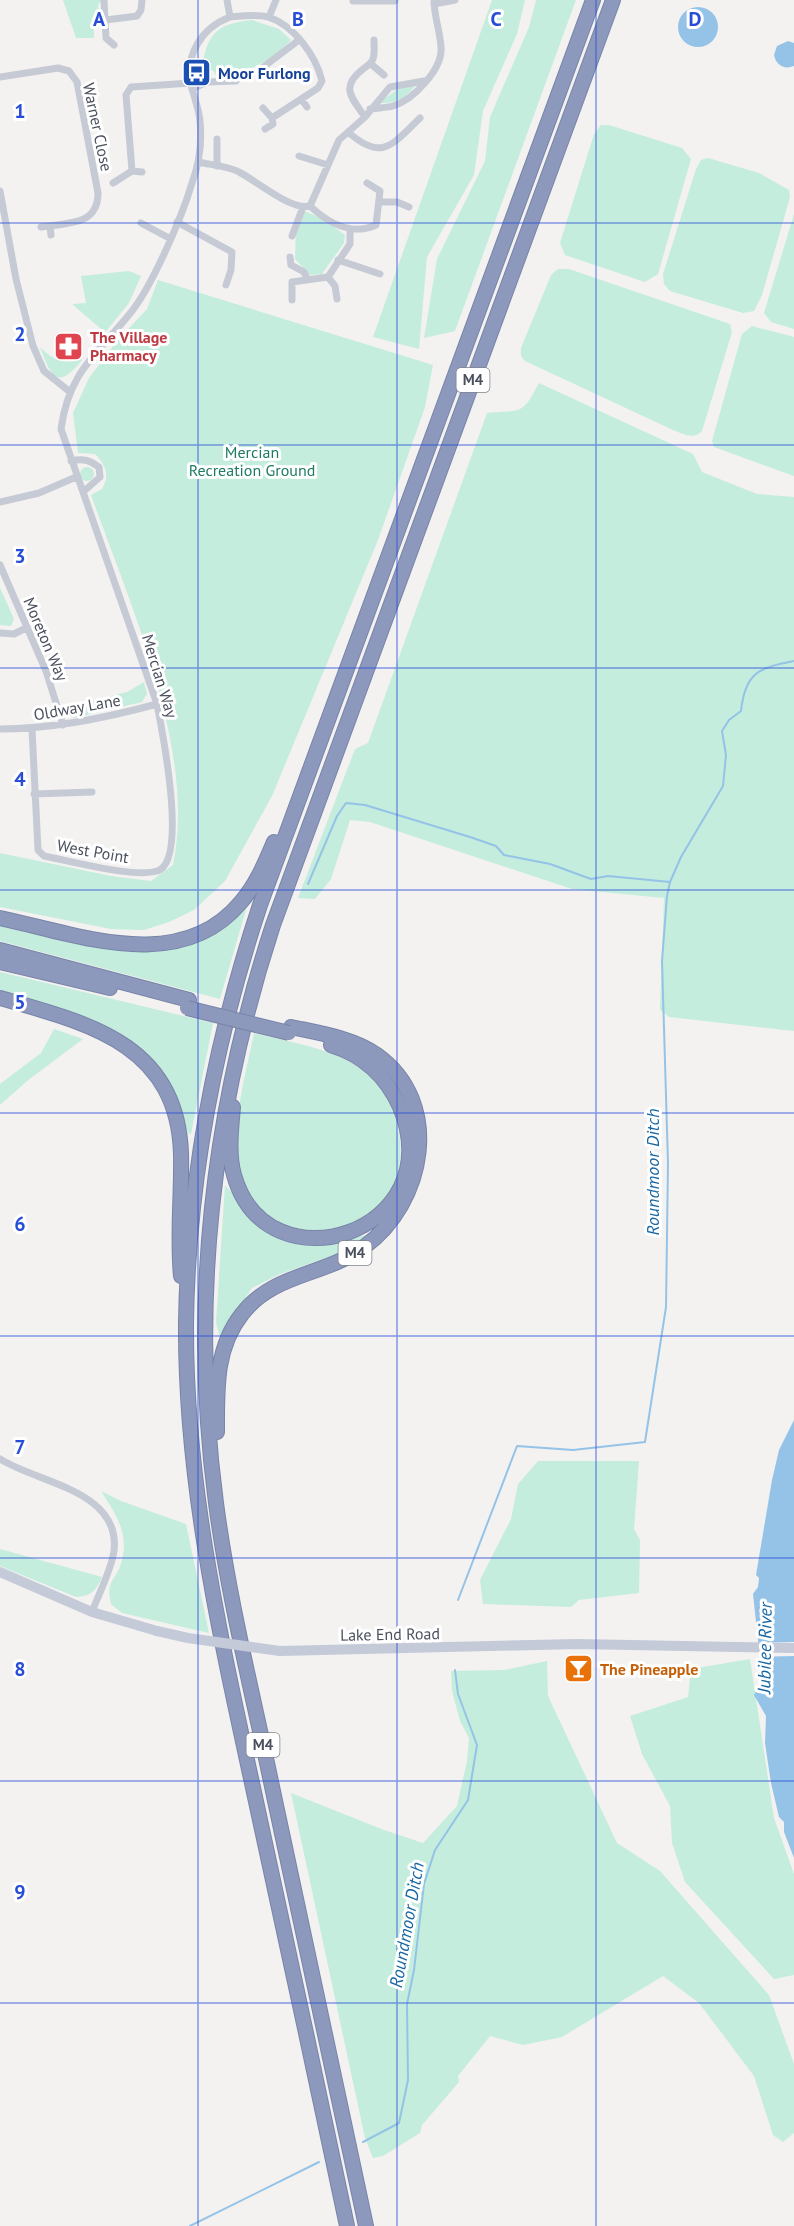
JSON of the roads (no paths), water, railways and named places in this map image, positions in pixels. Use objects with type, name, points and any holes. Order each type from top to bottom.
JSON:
[{"type":"highway","name":"M4","points":[[186,1323],[195,1182],[220,1046],[256,916],[593,0]]},
{"type":"highway","name":"M4","points":[[366,2226],[233,1601],[216,1504],[206,1395],[207,1258],[217,1159],[236,1056],[260,965],[289,878],[613,0]]},
{"type":"highway","name":"M4","points":[[0,918],[138,945],[170,943],[207,930],[230,914],[250,891],[315,753]]},
{"type":"highway","name":"M4","points":[[0,950],[188,1004]]},
{"type":"highway","name":"M4","points":[[0,962],[188,1004],[366,1049],[393,1070],[406,1088],[414,1106],[419,1127],[418,1159],[403,1203],[370,1242],[342,1260],[270,1288],[248,1306],[233,1326],[218,1372],[216,1504]]},
{"type":"highway","name":"M4","points":[[0,998],[84,1023],[119,1039],[145,1062],[162,1085],[174,1111],[180,1140],[178,1246],[186,1323],[190,1434],[208,1574],[347,2226]]},
{"type":"highway","name":"M4","points":[[236,1056],[231,1154],[234,1175],[241,1193],[262,1218],[291,1234],[322,1239],[349,1234],[378,1217],[401,1187],[408,1151],[401,1110],[381,1076],[365,1062],[336,1047],[290,1030]]},
{"type":"main road","name":"Lake End Road","points":[[0,1572],[92,1611],[157,1631],[188,1638],[280,1651],[577,1644],[794,1647]]},
{"type":"street","points":[[104,0],[106,38],[114,45]]},
{"type":"street","points":[[106,20],[137,16],[142,0]]},
{"type":"street","points":[[227,0],[230,17]]},
{"type":"street","points":[[269,17],[276,0]]},
{"type":"street","points":[[370,109],[391,107],[404,102],[434,72],[442,48],[434,2],[455,0]]},
{"type":"street","points":[[353,1],[395,1]]},
{"type":"street","points":[[0,191],[16,279],[33,346],[44,371],[70,392],[82,367],[133,310],[177,222],[198,162],[200,120],[192,86],[193,51],[202,36],[230,17],[269,17],[290,30],[307,48],[322,81],[318,88],[272,118]]},
{"type":"street","points":[[258,71],[299,40]]},
{"type":"street","points":[[364,117],[350,94],[349,85],[353,77],[371,64],[374,57],[374,40]]},
{"type":"street","points":[[371,64],[384,75]]},
{"type":"street","name":"Warner Close","points":[[0,77],[58,68],[69,72],[77,82],[98,207],[90,216],[76,222],[41,227]]},
{"type":"street","points":[[132,171],[126,94],[131,87],[192,86],[207,82],[236,81]]},
{"type":"street","points":[[292,236],[339,140],[364,117],[390,87],[424,81]]},
{"type":"street","points":[[301,99],[307,107]]},
{"type":"street","points":[[263,108],[272,118],[273,124],[265,129]]},
{"type":"street","points":[[348,132],[363,146],[378,150],[392,144],[420,118]]},
{"type":"street","points":[[217,166],[218,139]]},
{"type":"street","points":[[298,156],[328,165]]},
{"type":"street","points":[[198,162],[237,171],[286,201],[306,207],[350,231],[364,230],[376,225],[381,202],[380,191],[367,183]]},
{"type":"street","points":[[113,183],[132,171],[142,172]]},
{"type":"street","points":[[381,202],[397,202],[409,207]]},
{"type":"street","points":[[177,222],[232,252],[231,270],[226,285]]},
{"type":"street","points":[[141,223],[170,238]]},
{"type":"street","points":[[50,225],[51,235]]},
{"type":"street","points":[[328,277],[350,244],[350,231]]},
{"type":"street","points":[[290,256],[291,265],[304,272],[307,279]]},
{"type":"street","points":[[338,260],[380,274]]},
{"type":"street","points":[[292,300],[292,282],[328,277]]},
{"type":"street","points":[[328,277],[335,286],[337,299]]},
{"type":"street","name":"Mercian Way","points":[[70,392],[61,429],[157,704],[166,751],[172,837],[167,864],[159,871]]},
{"type":"street","points":[[71,462],[80,459],[90,460],[99,467],[100,477],[95,485],[83,492]]},
{"type":"street","points":[[0,502],[39,493],[76,477]]},
{"type":"street","name":"Moreton Way","points":[[0,565],[46,671],[63,725]]},
{"type":"street","points":[[0,633],[14,633],[26,628]]},
{"type":"street","name":"Oldway Lane","points":[[0,729],[32,729],[63,725],[157,704]]},
{"type":"street","name":"West Point","points":[[32,729],[38,850],[44,856],[101,867],[140,872],[159,871]]},
{"type":"street","points":[[34,794],[92,792]]},
{"type":"street","points":[[0,1460],[89,1499],[109,1522],[114,1535],[114,1552],[92,1611]]},
{"type":"water","points":[[698,7],[706,8],[712,13],[717,19],[717,35],[712,41],[706,46],[698,47],[690,46],[684,41],[679,35],[678,27],[679,19],[684,13],[690,8]]},
{"type":"water","points":[[788,41],[794,43],[794,66],[784,67],[779,64],[774,55],[777,46]]},
{"type":"water","name":"Jubilee River","points":[[794,1420],[794,1858],[784,1832],[784,1822],[779,1817],[771,1783],[765,1743],[766,1716],[754,1695],[759,1686],[761,1668],[753,1594],[758,1587],[759,1578],[756,1575],[779,1450]]},
{"type":"waterway","name":"Roundmoor Ditch","points":[[458,1600],[517,1446],[573,1450],[645,1442],[666,1307],[668,1163],[662,961],[667,896],[670,882],[681,857],[723,786],[726,755],[722,731],[729,720],[741,711],[746,688],[756,674],[771,666],[794,661]]},
{"type":"waterway","points":[[308,884],[337,816],[346,803],[365,805],[470,837],[496,846],[504,855],[550,864],[591,879],[608,876],[670,882]]},
{"type":"waterway","name":"Roundmoor Ditch","points":[[363,2142],[399,2123],[408,2080],[407,2004],[414,1970],[424,1884],[435,1850],[468,1800],[477,1745],[458,1694],[455,1670]]},
{"type":"waterway","name":"Roundmoor Ditch","points":[[190,2226],[319,2162]]},
{"type":"place","name":"Moor Furlong","points":[[197,73]]},
{"type":"place","name":"The Village Pharmacy","points":[[69,346]]},
{"type":"place","name":"The Pineapple","points":[[579,1669]]},
{"type":"park label","name":"Mercian Recreation Ground","points":[[252,461]]}]
